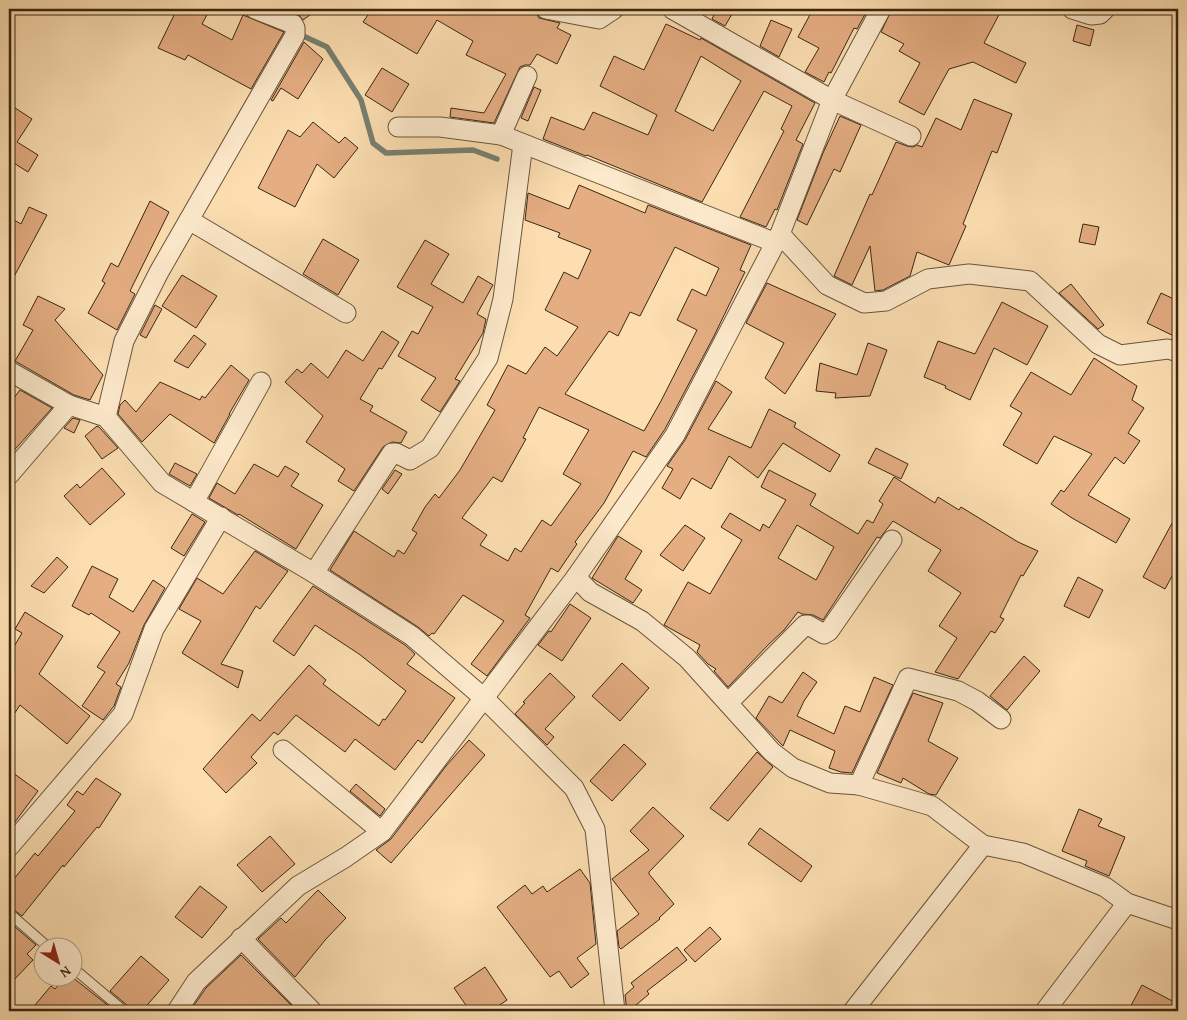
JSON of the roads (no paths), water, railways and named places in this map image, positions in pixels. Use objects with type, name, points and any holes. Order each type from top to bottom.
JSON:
[{"type":"street","points":[[106,417],[124,342],[159,272],[295,35],[295,28],[292,24],[255,9]]},
{"type":"street","points":[[546,9],[599,20],[614,9]]},
{"type":"street","points":[[672,9],[832,100],[911,136]]},
{"type":"street","points":[[177,1011],[196,982],[298,886],[346,857],[382,832],[576,578],[675,435],[778,238],[832,100],[881,9]]},
{"type":"street","points":[[1072,9],[1091,14],[1100,14],[1105,9]]},
{"type":"street","points":[[501,135],[527,76]]},
{"type":"street","points":[[398,127],[440,127],[501,135],[778,238],[827,285],[864,303],[886,302],[928,279],[970,274],[1030,281],[1098,344],[1120,355],[1168,350],[1178,352]]},
{"type":"street","points":[[314,573],[392,453],[410,460],[430,448],[488,358],[503,299],[523,144]]},
{"type":"street","points":[[189,220],[346,313]]},
{"type":"street","points":[[9,371],[69,405],[106,417],[162,483],[314,573],[412,636],[485,699],[574,788],[595,830],[614,1011]]},
{"type":"street","points":[[194,502],[261,382]]},
{"type":"street","points":[[9,475],[69,405]]},
{"type":"street","points":[[9,847],[123,714],[154,629],[221,517]]},
{"type":"street","points":[[728,703],[805,625],[824,634],[829,631],[892,540]]},
{"type":"street","points":[[576,578],[590,592],[642,620],[687,658],[772,752],[793,768],[830,783],[859,786],[932,806],[983,845],[1022,853],[1105,887],[1127,903],[1178,920]]},
{"type":"street","points":[[859,786],[908,678],[958,691],[977,701],[1001,719]]},
{"type":"street","points":[[283,750],[382,832]]},
{"type":"street","points":[[853,1011],[983,845]]},
{"type":"street","points":[[1045,1011],[1127,903]]},
{"type":"street","points":[[242,938],[312,1011]]},
{"type":"lane","points":[[9,913],[38,938]]},
{"type":"lane","points":[[82,975],[124,1011]]},
{"type":"waterway","points":[[299,34],[327,47],[361,100],[373,143],[386,153],[473,150],[497,159]]}]
